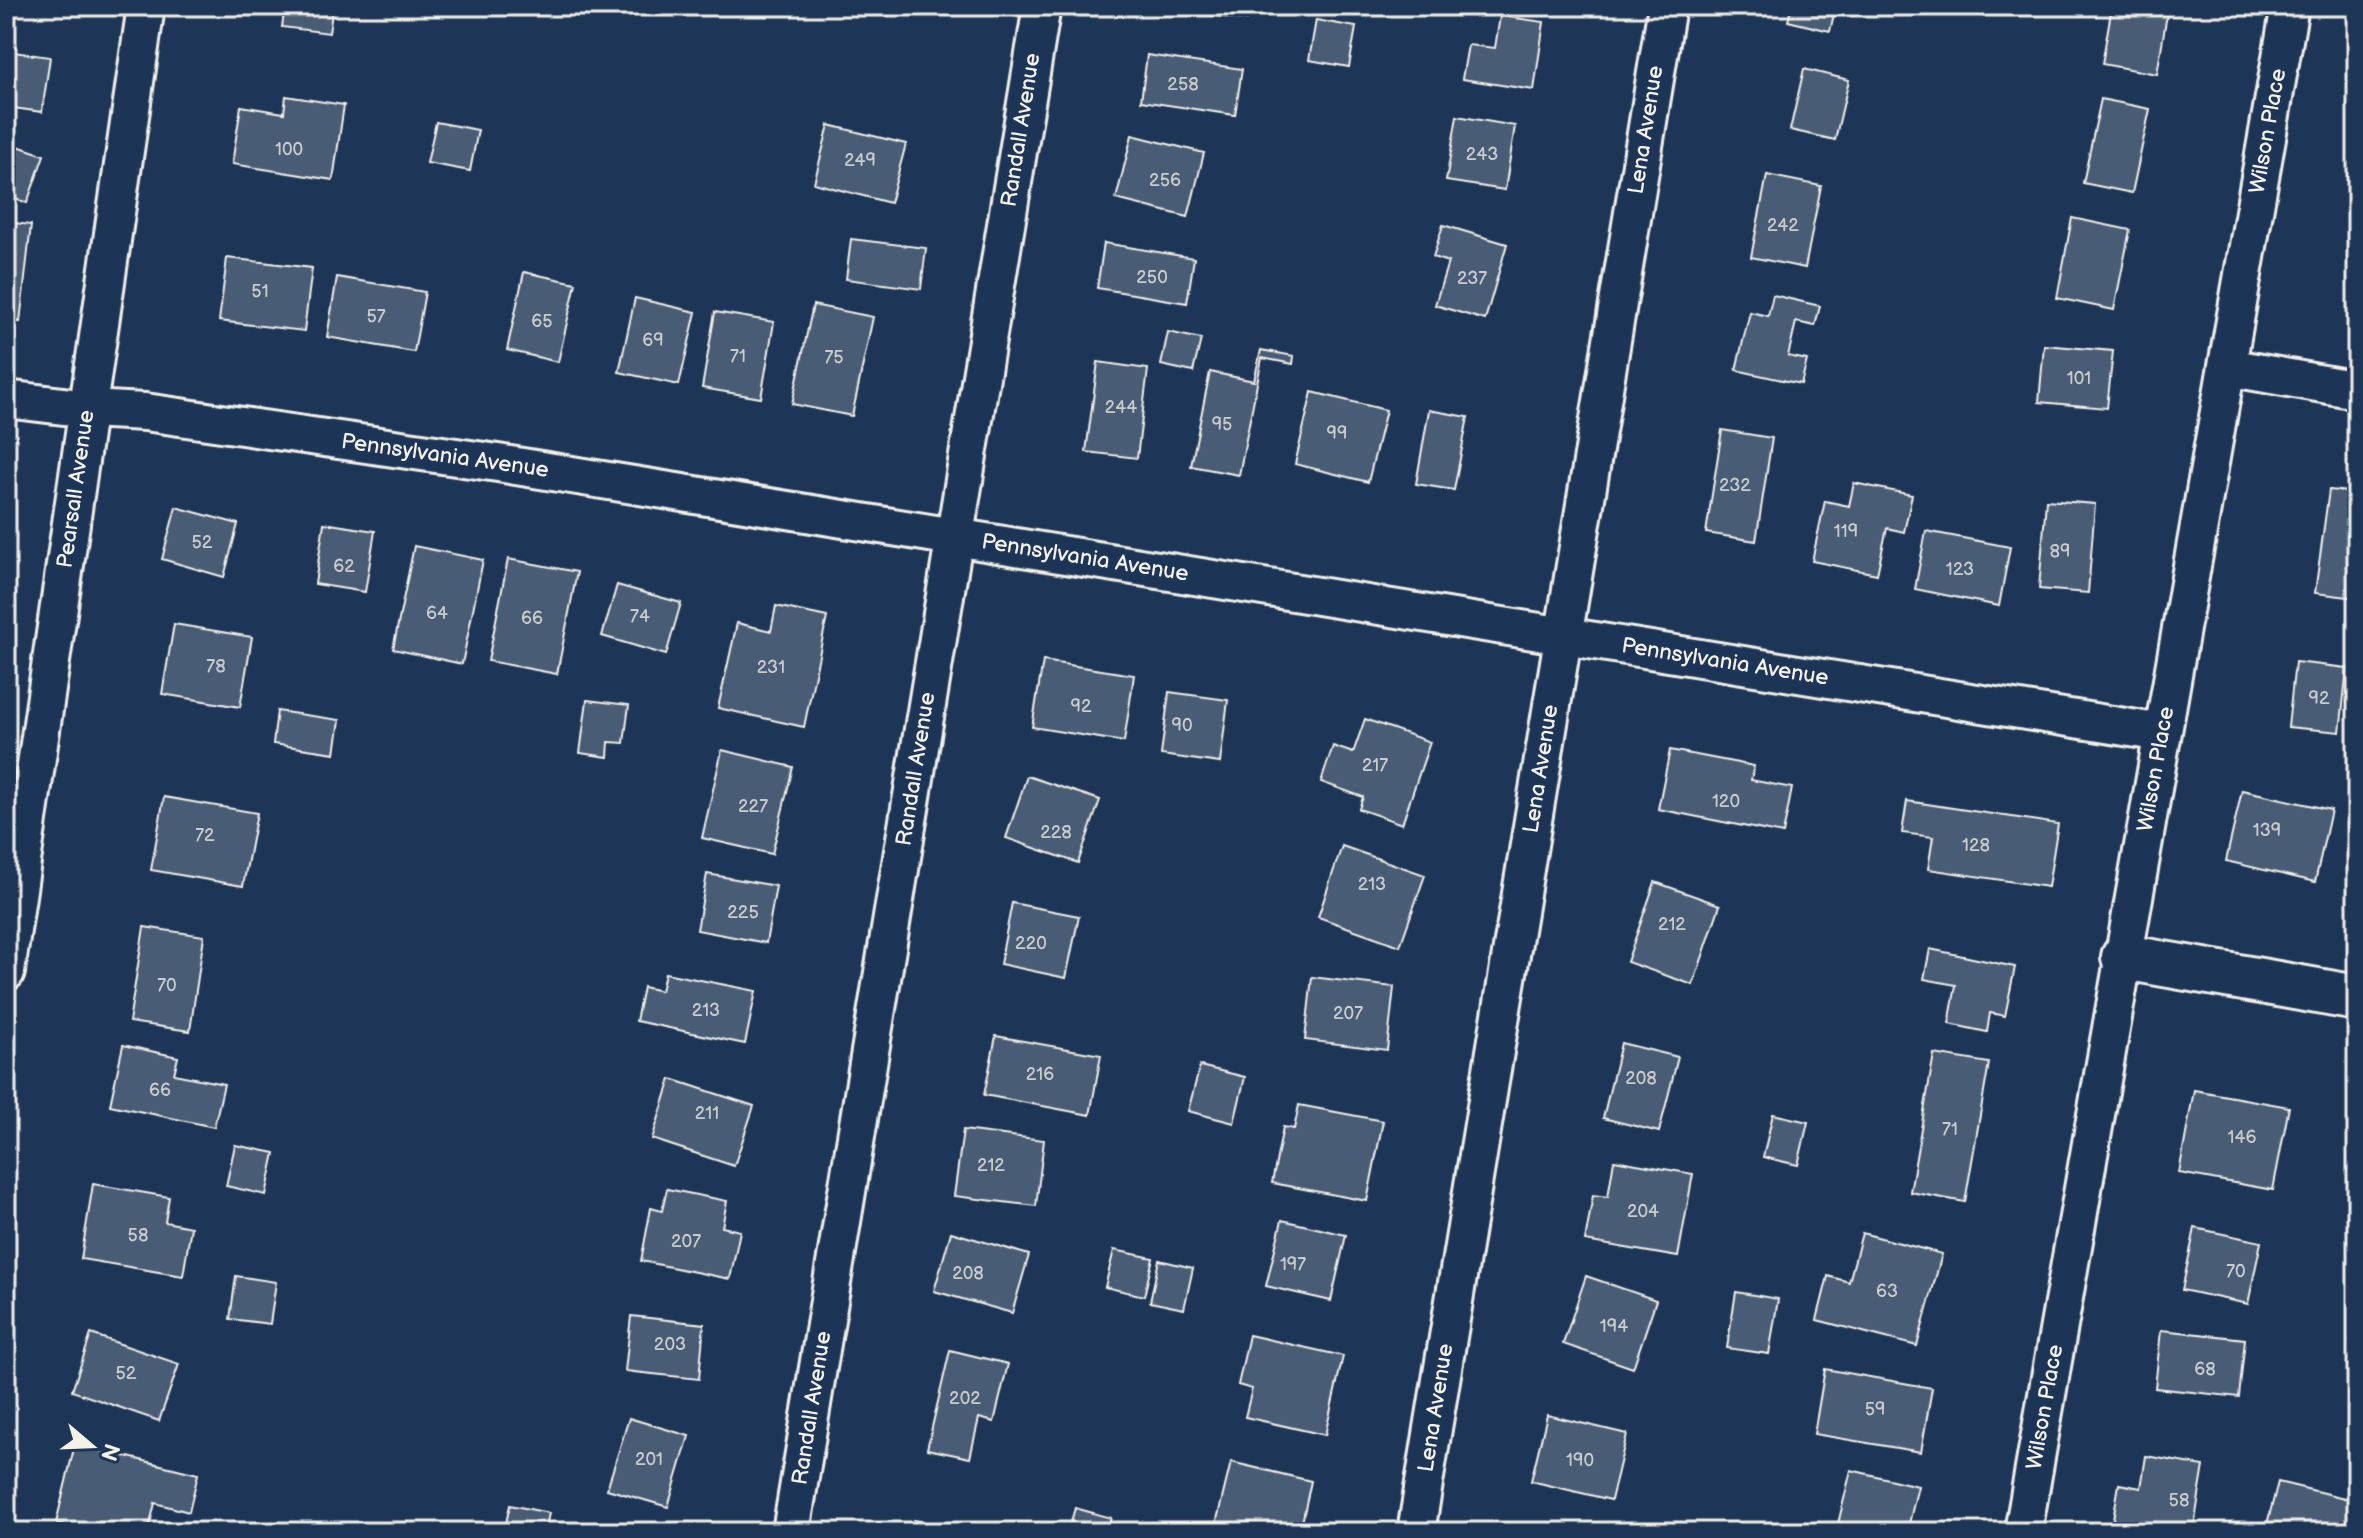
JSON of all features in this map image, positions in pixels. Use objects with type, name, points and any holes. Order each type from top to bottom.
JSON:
[{"type":"street","name":"Pearsall Avenue","points":[[6,972],[146,6]]},
{"type":"street","name":"Randall Avenue","points":[[791,1532],[1042,6]]},
{"type":"street","name":"Lena Avenue","points":[[1416,1532],[1667,6]]},
{"type":"street","name":"Wilson Place","points":[[2023,1532],[2290,6]]},
{"type":"street","points":[[2227,367],[2357,390]]},
{"type":"street","name":"Pennsylvania Avenue","points":[[6,399],[145,412],[498,463],[2162,733]]},
{"type":"street","points":[[2124,957],[2357,998]]},
{"type":"building","points":[[285,6],[333,6],[329,33],[282,27]]},
{"type":"building","points":[[1164,6],[1249,6],[1247,20],[1164,9]]},
{"type":"building","points":[[1792,6],[1836,6],[1830,31],[1788,21]]},
{"type":"building","points":[[1952,6],[1990,6],[1989,13]]},
{"type":"building","points":[[2112,6],[2168,8],[2157,74],[2102,64]]},
{"type":"building","points":[[1500,16],[1544,22],[1534,90],[1462,79],[1468,45],[1495,48]]},
{"type":"building","points":[[1316,20],[1356,27],[1349,67],[1309,60]]},
{"type":"building","points":[[6,51],[50,57],[42,112],[6,107]]},
{"type":"building","points":[[1147,55],[1242,69],[1235,115],[1141,101]]},
{"type":"building","points":[[1804,69],[1849,80],[1835,140],[1790,130]]},
{"type":"building","points":[[286,96],[344,105],[333,180],[232,164],[241,106],[284,113]]},
{"type":"building","points":[[2101,99],[2150,109],[2132,193],[2083,183]]},
{"type":"building","points":[[1457,116],[1515,126],[1505,190],[1446,181]]},
{"type":"building","points":[[436,122],[478,130],[470,171],[427,163]]},
{"type":"building","points":[[829,125],[906,144],[890,203],[814,183]]},
{"type":"building","points":[[1132,135],[1204,153],[1188,217],[1116,199]]},
{"type":"building","points":[[6,142],[44,155],[27,203],[6,196]]},
{"type":"building","points":[[1767,175],[1821,186],[1805,268],[1751,257]]},
{"type":"building","points":[[2072,218],[2130,230],[2114,310],[2057,298]]},
{"type":"building","points":[[6,222],[31,225],[20,322],[6,320]]},
{"type":"building","points":[[1443,225],[1507,244],[1485,320],[1435,305],[1448,262],[1433,257]]},
{"type":"building","points":[[851,239],[926,248],[921,289],[846,279]]},
{"type":"building","points":[[1104,243],[1194,258],[1187,303],[1097,288]]},
{"type":"building","points":[[227,258],[312,268],[304,331],[219,321]]},
{"type":"building","points":[[524,272],[576,283],[558,362],[507,350]]},
{"type":"building","points":[[337,277],[425,292],[414,352],[327,337]]},
{"type":"building","points":[[1773,295],[1820,306],[1815,326],[1796,322],[1788,356],[1807,360],[1801,384],[1736,370],[1750,312],[1768,316]]},
{"type":"building","points":[[635,298],[696,312],[679,385],[619,372]]},
{"type":"building","points":[[813,305],[873,317],[852,416],[792,404]]},
{"type":"building","points":[[715,312],[774,322],[761,398],[702,388]]},
{"type":"building","points":[[1168,332],[1201,339],[1193,372],[1161,365]]},
{"type":"building","points":[[2044,345],[2113,351],[2107,408],[2039,402]]},
{"type":"building","points":[[1261,350],[1294,356],[1293,364],[1262,358],[1239,475],[1191,466],[1210,372],[1254,381]]},
{"type":"building","points":[[1098,362],[1148,369],[1137,458],[1086,452]]},
{"type":"building","points":[[1312,392],[1386,410],[1368,482],[1295,464]]},
{"type":"building","points":[[1429,410],[1468,417],[1454,490],[1416,484]]},
{"type":"building","points":[[1722,430],[1772,438],[1756,541],[1706,533]]},
{"type":"building","points":[[1854,483],[1912,495],[1904,532],[1887,528],[1877,574],[1812,561],[1825,501],[1849,506]]},
{"type":"building","points":[[2329,490],[2357,493],[2357,598],[2315,593]]},
{"type":"building","points":[[2046,500],[2095,504],[2088,593],[2039,589]]},
{"type":"building","points":[[176,507],[238,524],[224,577],[162,559]]},
{"type":"building","points":[[324,523],[375,531],[365,592],[315,584]]},
{"type":"building","points":[[1926,531],[2010,547],[1999,606],[1915,589]]},
{"type":"building","points":[[414,546],[483,560],[462,664],[393,649]]},
{"type":"building","points":[[508,559],[577,572],[557,674],[488,661]]},
{"type":"building","points":[[617,585],[681,603],[666,655],[602,636]]},
{"type":"building","points":[[776,606],[827,617],[804,727],[718,708],[737,623],[771,631]]},
{"type":"building","points":[[174,624],[252,637],[240,707],[162,694]]},
{"type":"building","points":[[1043,661],[1134,675],[1124,742],[1032,727]]},
{"type":"building","points":[[2295,662],[2347,668],[2340,732],[2288,727]]},
{"type":"building","points":[[1169,692],[1228,700],[1220,763],[1161,755]]},
{"type":"building","points":[[587,700],[629,705],[624,743],[609,742],[608,757],[580,753]]},
{"type":"building","points":[[277,711],[340,720],[335,753],[273,744]]},
{"type":"building","points":[[1365,719],[1430,742],[1402,824],[1359,809],[1363,797],[1321,782],[1333,746],[1353,753]]},
{"type":"building","points":[[722,750],[793,767],[772,854],[702,838]]},
{"type":"building","points":[[1670,750],[1754,766],[1751,780],[1792,788],[1783,834],[1658,809]]},
{"type":"building","points":[[1027,776],[1100,800],[1078,863],[1006,838]]},
{"type":"building","points":[[2242,790],[2331,810],[2315,882],[2226,861]]},
{"type":"building","points":[[164,797],[257,813],[243,886],[151,870]]},
{"type":"building","points":[[1907,801],[2058,824],[2048,887],[1928,869],[1933,837],[1902,833]]},
{"type":"building","points":[[1342,846],[1425,875],[1400,946],[1318,917]]},
{"type":"building","points":[[707,874],[776,886],[766,943],[697,930]]},
{"type":"building","points":[[1655,882],[1720,905],[1693,985],[1627,962]]},
{"type":"building","points":[[1012,903],[1079,916],[1066,978],[1000,964]]},
{"type":"building","points":[[144,927],[204,936],[190,1031],[129,1022]]},
{"type":"building","points":[[1930,949],[2015,967],[2005,1016],[1990,1013],[1987,1032],[1949,1024],[1956,985],[1924,979]]},
{"type":"building","points":[[665,973],[756,991],[745,1044],[636,1021],[643,987],[661,991]]},
{"type":"building","points":[[1312,977],[1394,987],[1387,1050],[1305,1040]]},
{"type":"building","points":[[996,1036],[1101,1055],[1090,1115],[984,1095]]},
{"type":"building","points":[[1621,1043],[1678,1057],[1659,1132],[1603,1118]]},
{"type":"building","points":[[123,1045],[178,1057],[174,1074],[224,1084],[214,1127],[110,1105]]},
{"type":"building","points":[[1934,1054],[1989,1063],[1965,1202],[1910,1192]]},
{"type":"building","points":[[1200,1066],[1245,1077],[1234,1123],[1188,1111]]},
{"type":"building","points":[[671,1079],[754,1106],[734,1166],[652,1139]]},
{"type":"building","points":[[2194,1090],[2289,1107],[2273,1190],[2179,1173]]},
{"type":"building","points":[[1299,1105],[1383,1121],[1367,1201],[1272,1183],[1283,1127],[1294,1129]]},
{"type":"building","points":[[1773,1114],[1808,1122],[1798,1165],[1763,1157]]},
{"type":"building","points":[[963,1130],[1044,1140],[1036,1206],[954,1196]]},
{"type":"building","points":[[235,1145],[275,1153],[266,1195],[226,1186]]},
{"type":"building","points":[[1614,1160],[1693,1174],[1678,1257],[1585,1241],[1593,1195],[1608,1197]]},
{"type":"building","points":[[93,1184],[169,1197],[165,1222],[191,1227],[183,1276],[81,1259]]},
{"type":"building","points":[[667,1189],[727,1201],[722,1227],[740,1231],[730,1279],[641,1261],[651,1208],[662,1211]]},
{"type":"building","points":[[1282,1220],[1346,1235],[1331,1301],[1266,1286]]},
{"type":"building","points":[[2195,1228],[2261,1242],[2248,1304],[2182,1290]]},
{"type":"building","points":[[951,1232],[1029,1255],[1012,1313],[934,1291]]},
{"type":"building","points":[[1862,1233],[1942,1254],[1917,1346],[1817,1320],[1828,1276],[1849,1282]]},
{"type":"building","points":[[1114,1250],[1153,1258],[1144,1296],[1105,1287]]},
{"type":"building","points":[[1159,1260],[1193,1268],[1184,1309],[1150,1302]]},
{"type":"building","points":[[236,1276],[276,1282],[270,1324],[230,1319]]},
{"type":"building","points":[[1586,1276],[1656,1300],[1633,1368],[1563,1344]]},
{"type":"building","points":[[1736,1292],[1778,1299],[1769,1354],[1727,1348]]},
{"type":"building","points":[[2357,1312],[2357,1343],[2350,1341]]},
{"type":"building","points":[[631,1316],[704,1324],[699,1379],[625,1371]]},
{"type":"building","points":[[2161,1330],[2245,1339],[2239,1397],[2155,1388]]},
{"type":"building","points":[[91,1334],[179,1364],[159,1421],[72,1391]]},
{"type":"building","points":[[1249,1335],[1343,1356],[1325,1435],[1245,1417],[1252,1389],[1238,1385]]},
{"type":"building","points":[[950,1350],[1008,1364],[994,1422],[979,1418],[970,1458],[927,1449]]},
{"type":"building","points":[[1825,1369],[1932,1388],[1921,1452],[1814,1434]]},
{"type":"building","points":[[1547,1415],[1627,1434],[1611,1500],[1531,1481]]},
{"type":"building","points":[[629,1418],[689,1436],[668,1507],[607,1489]]},
{"type":"building","points":[[75,1444],[198,1474],[189,1512],[155,1503],[148,1532],[93,1532],[56,1523]]},
{"type":"building","points":[[2146,1456],[2204,1466],[2193,1532],[2111,1532],[2119,1484],[2141,1488]]},
{"type":"building","points":[[1231,1462],[1311,1481],[1300,1532],[1214,1532]]},
{"type":"building","points":[[1851,1470],[1918,1486],[1907,1532],[1856,1532],[1837,1528]]},
{"type":"building","points":[[2278,1482],[2357,1501],[2357,1532],[2265,1532]]},
{"type":"building","points":[[510,1505],[549,1513],[545,1532],[504,1532]]},
{"type":"building","points":[[1075,1508],[1111,1518],[1107,1532],[1068,1532]]},
{"type":"building","points":[[914,1520],[983,1532],[912,1532]]}]
